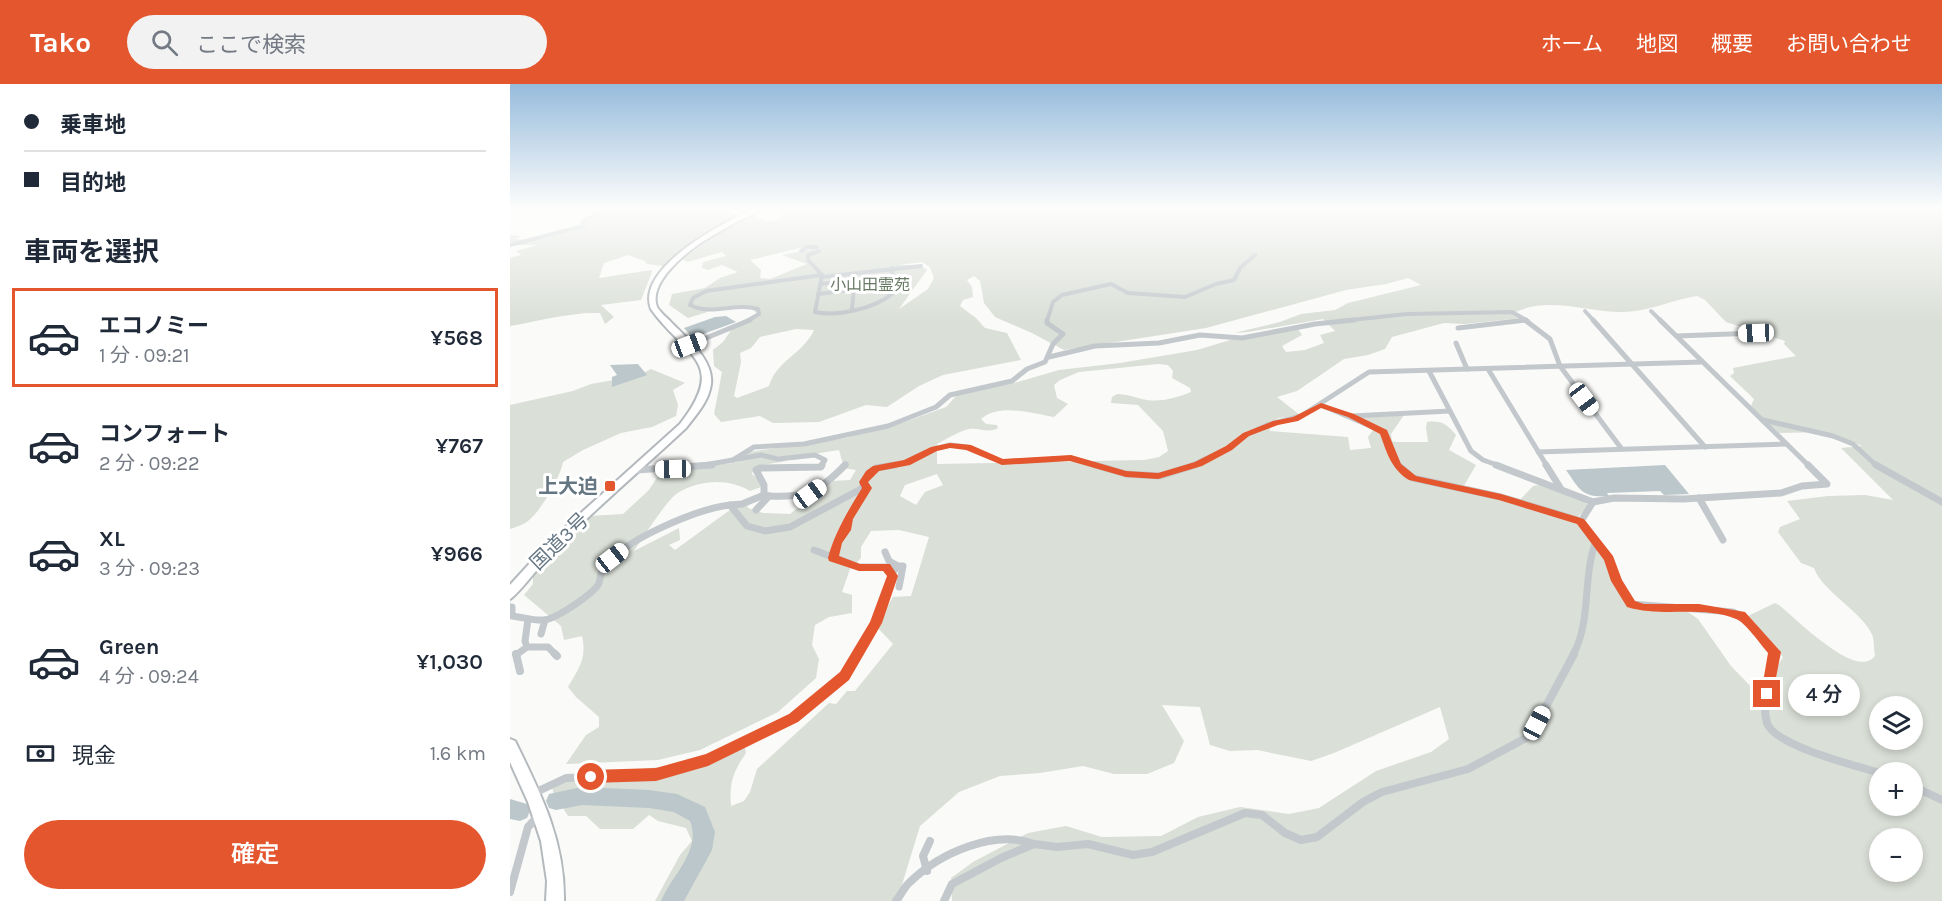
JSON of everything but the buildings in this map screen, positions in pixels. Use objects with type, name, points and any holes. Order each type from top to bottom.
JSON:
[{"type":"highway","name":"国道3号","points":[[510,594],[537,561],[684,426],[703,398],[707,386],[707,371],[689,345],[655,310],[652,301],[655,285],[666,269],[694,247]]},
{"type":"highway","points":[[510,747],[532,794],[550,841],[555,868],[555,901]]},
{"type":"street","points":[[801,251],[807,247]]},
{"type":"street","points":[[808,247],[818,249],[808,255]]},
{"type":"street","points":[[795,249],[808,255]]},
{"type":"street","points":[[808,255],[808,260],[822,276]]},
{"type":"street","points":[[733,460],[754,447],[804,444],[845,437],[899,422],[928,411],[950,394],[1012,381],[1028,369],[1045,362],[1053,344],[1063,334],[1047,323],[1053,302],[1062,295],[1111,284],[1128,293],[1185,297],[1216,284],[1234,280],[1242,266],[1255,255]]},
{"type":"street","points":[[689,345],[746,322],[760,311],[745,305],[707,309],[693,308],[690,302],[699,294],[723,287],[921,266]]},
{"type":"street","points":[[822,276],[816,313],[875,305],[893,293],[892,268]]},
{"type":"street","points":[[852,309],[853,290],[858,272]]},
{"type":"street","points":[[820,284],[891,276]]},
{"type":"street","points":[[818,294],[891,285]]},
{"type":"street","points":[[1585,311],[1705,447]]},
{"type":"street","points":[[1429,370],[1471,451],[1483,460],[1593,502],[1614,498],[1700,498],[1781,494],[1803,486],[1827,484],[1651,311]]},
{"type":"street","points":[[1049,357],[1095,346],[1159,342],[1200,335],[1242,338],[1315,324],[1407,314],[1507,312],[1517,314],[1550,339],[1560,366],[1621,448]]},
{"type":"street","points":[[1458,328],[1526,320]]},
{"type":"street","points":[[1677,336],[1756,333]]},
{"type":"street","points":[[1456,343],[1467,369]]},
{"type":"street","points":[[730,505],[747,526],[765,531],[777,530],[801,521],[861,489],[869,473],[876,468],[906,463],[934,449],[950,445],[968,447],[1002,462],[1071,458],[1126,474],[1158,476],[1198,464],[1229,448],[1246,435],[1276,422],[1295,419],[1321,405],[1370,372],[1702,362]]},
{"type":"street","points":[[1488,369],[1562,489]]},
{"type":"street","points":[[1321,405],[1384,432],[1396,464],[1401,471],[1413,478],[1501,497],[1581,521],[1609,558],[1617,581],[1631,604],[1644,608],[1699,608],[1741,615],[1774,652],[1766,708],[1766,720],[1771,730],[1808,748],[1869,769]]},
{"type":"street","points":[[1351,416],[1450,411]]},
{"type":"street","points":[[1762,420],[1833,436],[1853,444],[1880,469],[1942,502]]},
{"type":"street","points":[[1538,452],[1786,444]]},
{"type":"street","points":[[636,470],[692,468],[761,455],[778,459],[814,455],[823,457],[825,460],[821,466],[814,467],[760,468]]},
{"type":"street","points":[[767,496],[764,485],[755,472],[760,468],[786,463],[790,458]]},
{"type":"street","points":[[510,613],[517,618],[545,620],[560,614],[594,588],[599,583],[603,568],[641,536],[715,507],[742,504],[767,496],[800,497],[810,494],[831,479],[846,464]]},
{"type":"street","points":[[1542,482],[1554,477]]},
{"type":"street","points":[[833,558],[837,543],[846,530],[848,519],[867,488],[864,482]]},
{"type":"street","points":[[756,510],[767,496]]},
{"type":"street","points":[[1700,498],[1723,540]]},
{"type":"street","points":[[1581,521],[1593,502]]},
{"type":"street","points":[[896,901],[909,883],[952,853],[1006,837],[1024,838],[1034,844],[1058,847],[1088,844],[1133,855],[1152,852],[1245,813],[1262,815],[1285,833],[1301,840],[1317,837],[1363,802],[1382,792],[1468,770],[1526,738],[1537,723],[1576,650],[1583,627],[1590,557],[1596,542]]},
{"type":"street","points":[[814,550],[859,567],[886,567],[895,570]]},
{"type":"street","points":[[885,552],[895,570]]},
{"type":"street","points":[[532,794],[566,778],[656,774],[692,766],[794,718],[845,676],[876,623],[895,570],[903,566],[898,587]]},
{"type":"street","points":[[527,647],[525,641],[528,619]]},
{"type":"street","points":[[541,634],[545,620]]},
{"type":"street","points":[[520,671],[516,654],[527,647],[548,647],[557,656]]},
{"type":"street","points":[[1923,791],[1942,800]]},
{"type":"street","points":[[510,892],[528,826],[540,813]]},
{"type":"street","points":[[927,871],[922,863],[922,854],[930,841]]},
{"type":"street","points":[[944,901],[952,884],[1001,858],[1034,844]]},
{"type":"green space","points":[[530,247],[691,247],[670,264],[663,266],[647,264],[645,261],[628,255],[604,263],[599,278],[652,270],[641,300],[601,305],[614,317],[605,324],[600,313],[588,313],[510,326],[510,258],[521,255],[516,251]]},
{"type":"green space","name":"小山田霊苑","points":[[699,247],[803,247],[750,260],[761,270],[760,278],[770,279],[807,264],[782,255],[819,247],[1942,247],[1942,901],[952,901],[951,878],[973,862],[1028,833],[1066,826],[1102,837],[1161,836],[1198,817],[1240,807],[1289,814],[1319,808],[1376,771],[1431,752],[1449,739],[1440,707],[1311,761],[1257,750],[1230,751],[1210,745],[1200,707],[1162,705],[1184,741],[1174,763],[1147,774],[1114,774],[1083,766],[1040,773],[1000,776],[959,792],[920,826],[897,901],[655,901],[680,855],[692,841],[686,828],[658,821],[649,815],[633,829],[600,829],[586,816],[568,816],[553,792],[552,781],[674,765],[744,744],[746,753],[731,784],[731,806],[744,801],[750,792],[757,769],[829,703],[836,704],[847,691],[855,691],[893,644],[876,626],[893,597],[911,596],[929,537],[899,530],[871,531],[861,547],[861,558],[850,569],[842,592],[852,595],[852,613],[829,617],[815,625],[812,645],[819,659],[816,678],[778,712],[700,750],[658,760],[566,764],[586,735],[599,727],[599,717],[568,687],[583,657],[582,636],[564,640],[561,626],[524,595],[533,584],[533,574],[557,545],[589,516],[623,514],[649,490],[661,471],[733,463],[760,457],[786,461],[763,465],[753,470],[752,474],[759,480],[761,487],[750,491],[733,484],[714,482],[687,488],[674,496],[634,551],[679,528],[680,540],[669,545],[675,550],[745,499],[748,508],[763,513],[790,514],[832,481],[850,480],[856,470],[844,468],[839,450],[788,458],[768,455],[741,458],[749,452],[846,438],[905,422],[946,407],[957,395],[1014,383],[1059,370],[1120,363],[1197,350],[1237,338],[1298,329],[1302,335],[1282,346],[1286,352],[1305,350],[1324,343],[1320,335],[1335,331],[1323,319],[1234,333],[1280,322],[1301,314],[1335,310],[1348,303],[1421,285],[1408,278],[1346,290],[1206,328],[1064,350],[995,317],[984,303],[980,281],[974,276],[967,280],[972,287],[973,297],[963,300],[960,306],[985,328],[1007,333],[1021,360],[943,375],[919,386],[887,407],[866,405],[819,422],[773,423],[760,416],[721,422],[714,414],[722,372],[714,366],[713,350],[723,342],[734,326],[757,313],[751,308],[717,309],[688,318],[669,305],[672,294],[705,288],[720,278],[738,272],[722,265],[708,270],[702,268],[703,262],[726,256],[722,252],[687,262],[682,259]],"holes":[[[922,262],[930,267],[934,278],[928,289],[899,309],[927,270],[920,265],[899,265]],[[1697,296],[1705,300],[1726,322],[1785,341],[1784,344],[1796,356],[1733,368],[1734,373],[1730,376],[1754,399],[1751,406],[1779,433],[1826,432],[1862,446],[1841,448],[1893,500],[1865,495],[1828,496],[1787,501],[1800,519],[1780,527],[1778,532],[1801,563],[1814,568],[1825,586],[1862,619],[1873,637],[1875,656],[1868,661],[1847,657],[1821,641],[1775,603],[1748,616],[1783,657],[1773,674],[1773,696],[1759,695],[1731,666],[1698,619],[1685,610],[1650,610],[1629,604],[1605,558],[1578,524],[1577,518],[1588,506],[1585,501],[1539,485],[1533,486],[1516,504],[1462,489],[1476,465],[1449,450],[1456,435],[1443,424],[1427,422],[1428,442],[1396,442],[1392,441],[1391,434],[1404,415],[1356,417],[1376,426],[1368,437],[1371,448],[1350,450],[1348,437],[1270,431],[1269,424],[1279,418],[1300,415],[1277,397],[1297,391],[1344,359],[1368,355],[1385,349],[1392,337],[1444,323],[1465,324],[1521,318],[1514,313],[1541,305],[1624,312],[1643,310]],[[796,329],[814,330],[804,345],[778,370],[769,386],[737,398],[734,396],[741,362],[740,353],[751,348],[760,337]],[[1168,365],[1173,371],[1172,378],[1190,388],[1191,392],[1174,398],[1158,400],[1117,394],[1112,397],[1111,403],[1138,405],[1163,431],[1168,451],[1159,457],[1144,460],[937,464],[937,444],[969,429],[998,428],[997,425],[986,424],[981,419],[988,414],[1016,410],[1054,417],[1068,404],[1057,398],[1054,385],[1060,380],[1079,372]],[[937,474],[943,485],[925,492],[916,505],[900,496],[905,485]]]},
{"type":"green space","points":[[651,369],[685,383],[673,390],[678,405],[676,416],[652,427],[621,433],[563,462],[554,485],[539,510],[526,522],[510,529],[510,405],[573,391],[591,384],[637,376]]},
{"type":"shaded area","points":[[726,316],[736,322],[695,337],[692,337],[684,328],[715,317]]},
{"type":"shaded area","points":[[638,364],[647,375],[612,387],[612,377],[617,375],[610,365]]},
{"type":"shaded area","points":[[1665,465],[1689,494],[1664,495],[1660,491],[1607,493],[1609,496],[1593,496],[1579,488],[1566,470]]},
{"type":"waterway","points":[[556,801],[582,796],[649,799],[677,803],[698,814],[705,832],[702,850],[672,901]]},
{"type":"waterway","points":[[510,809],[520,811]]},
{"type":"place","name":"上大迫","points":[[610,486]]},
{"type":"route","points":[[591,777],[656,774],[692,766],[794,718],[845,676],[876,623],[893,576],[891,570],[886,567],[859,567],[833,558],[837,543],[846,530],[848,519],[867,488],[864,482],[869,473],[876,468],[906,463],[934,449],[950,445],[968,447],[1002,462],[1071,458],[1126,474],[1158,476],[1198,464],[1226,450],[1246,435],[1276,422],[1295,419],[1321,405],[1384,432],[1396,464],[1401,471],[1413,478],[1501,497],[1581,521],[1609,558],[1617,581],[1631,604],[1644,608],[1699,608],[1741,615],[1774,652],[1767,694]]}]
